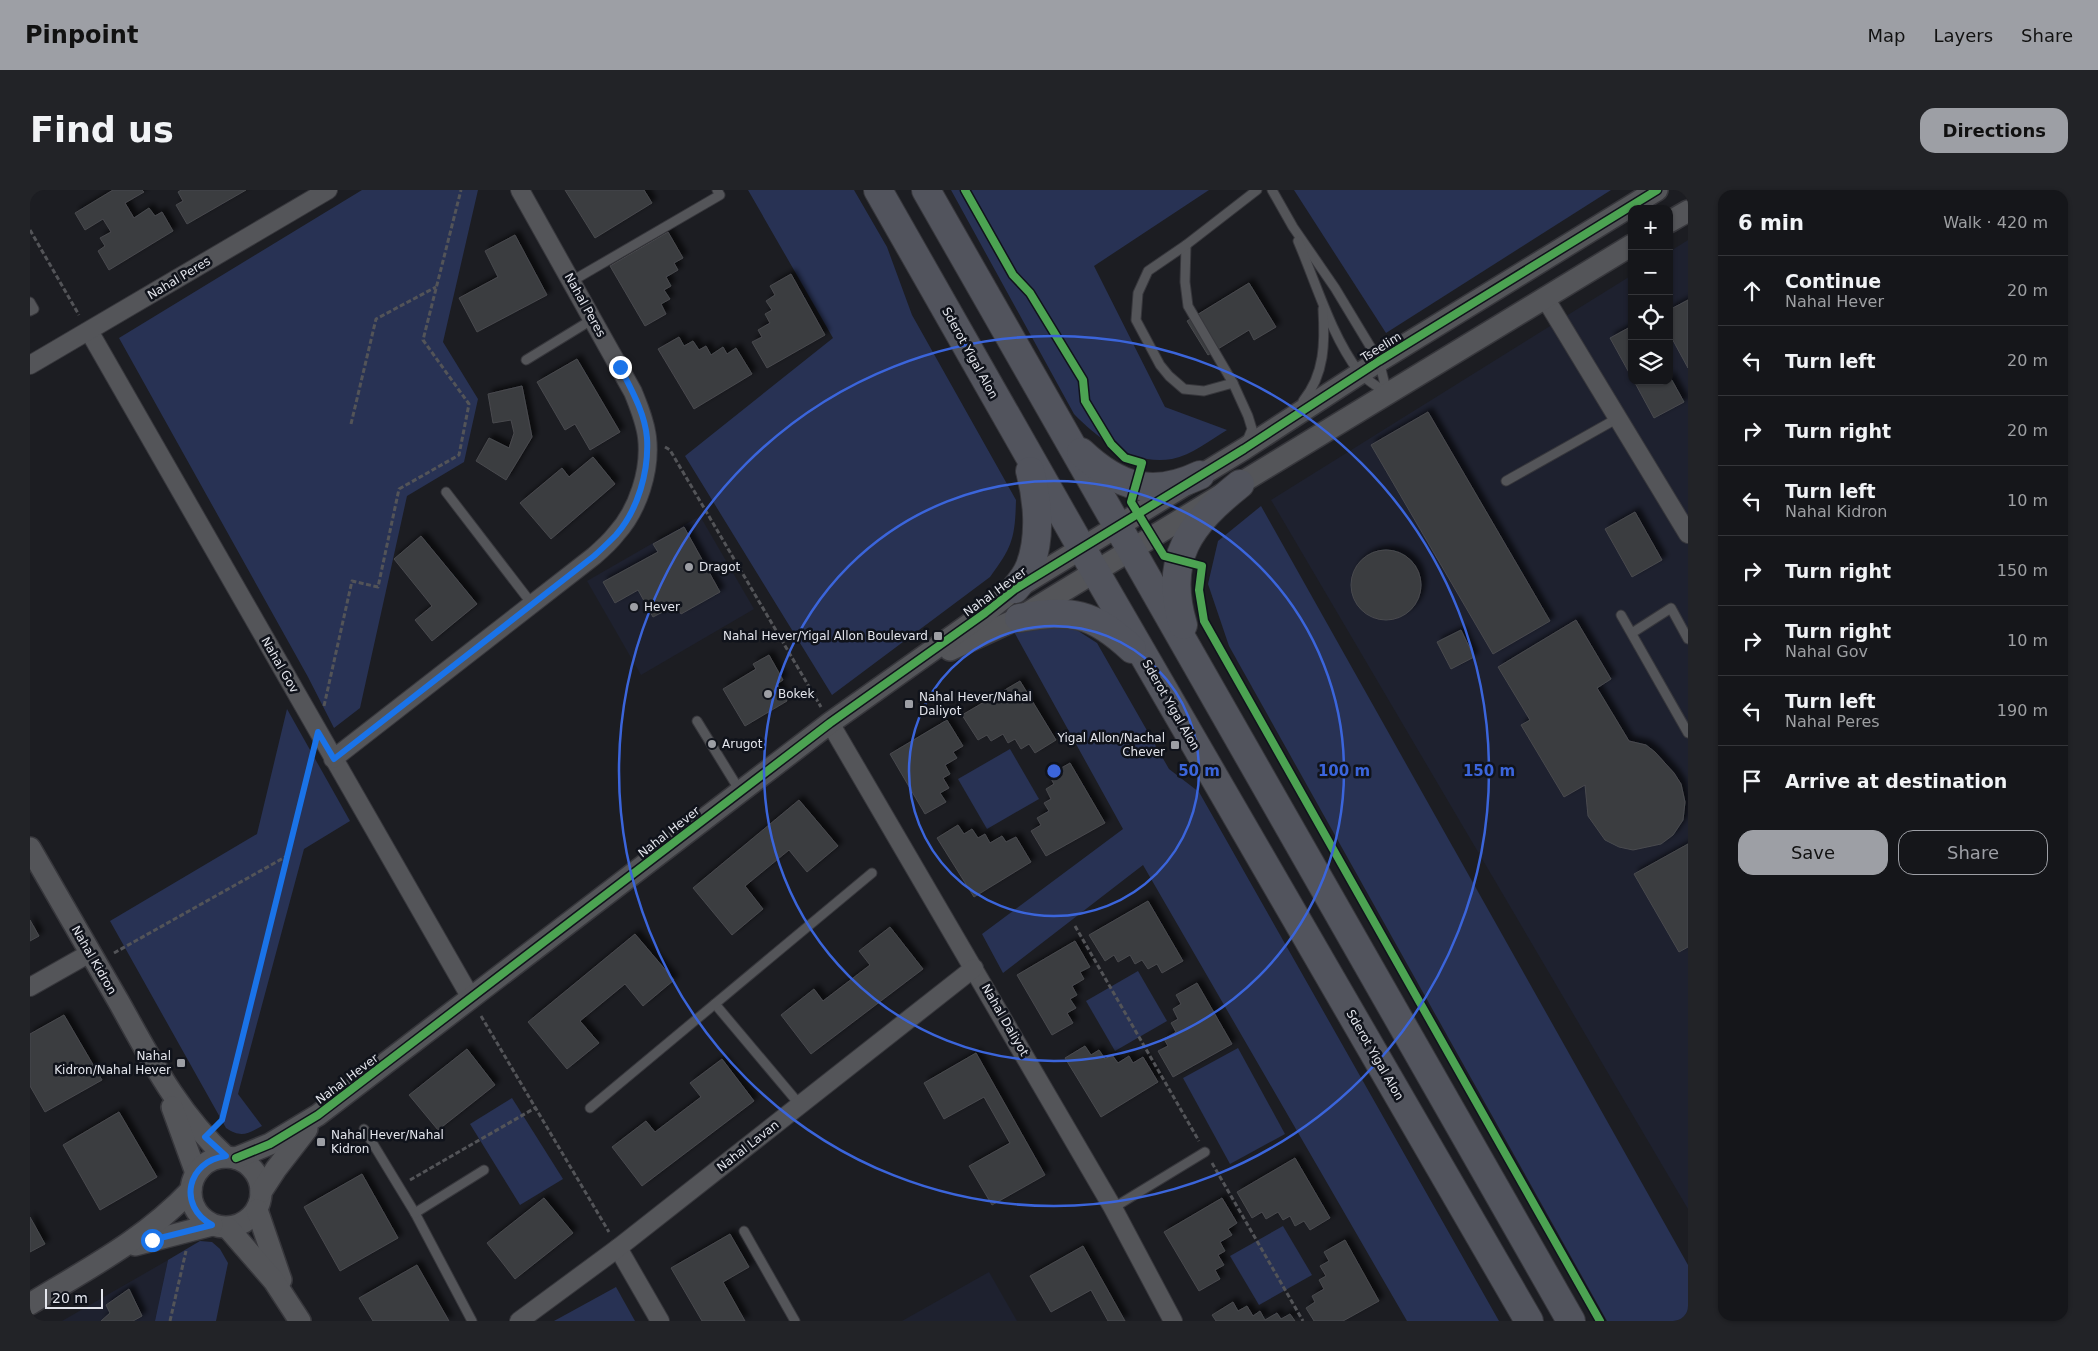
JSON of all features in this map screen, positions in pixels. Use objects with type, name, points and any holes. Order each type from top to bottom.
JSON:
[{"type":"highway","name":"Sderot Yigal Alon","points":[[878,190],[1151,670],[1529,1321]]},
{"type":"highway","points":[[926,190],[1571,1321]]},
{"type":"highway","points":[[1064,432],[1093,463],[1122,481],[1154,488],[1169,487],[1200,475]]},
{"type":"highway","points":[[1015,589],[1030,566],[1036,533],[1036,500],[1025,450]]},
{"type":"highway","points":[[1195,662],[1179,614],[1176,598],[1176,573],[1182,548],[1197,524],[1221,499],[1240,484]]},
{"type":"highway","points":[[1020,618],[1055,613],[1069,613],[1085,617],[1110,630],[1136,652],[1151,670]]},
{"type":"street","name":"Nahal Peres","points":[[30,365],[328,190]]},
{"type":"street","name":"Nahal Peres","points":[[334,759],[594,556],[617,534],[632,511],[641,486],[646,461],[647,438],[642,414],[633,392],[520,190]]},
{"type":"street","name":"Tseelim","points":[[1118,525],[1289,420],[1379,361],[1657,190]]},
{"type":"street","points":[[1673,220],[1688,211]]},
{"type":"street","points":[[1096,573],[1387,393],[1628,247]]},
{"type":"street","points":[[1545,298],[1688,534]]},
{"type":"street","name":"Nahal Gov","points":[[88,331],[471,998]]},
{"type":"street","name":"Nahal Hever","points":[[231,1157],[270,1144],[318,1115],[830,723],[1015,589],[1118,525]]},
{"type":"street","name":"Nahal Hever","points":[[908,668],[1020,618],[1096,573]]},
{"type":"street","name":"Nahal Daliyot","points":[[830,723],[1113,1208],[1174,1321]]},
{"type":"street","name":"Nahal Kidron","points":[[30,848],[159,1072],[191,1121],[205,1137],[231,1157]]},
{"type":"street","points":[[30,986],[93,958]]},
{"type":"street","name":"Nahal Lavan","points":[[519,1321],[618,1248],[974,968]]},
{"type":"street","name":"Nahal Kidron","points":[[159,1072],[193,1182]]},
{"type":"street","name":"Nahal Hever","points":[[259,1201],[293,1145],[318,1115]]},
{"type":"street","points":[[30,1304],[121,1249],[154,1226],[209,1161],[231,1157],[251,1167],[260,1183],[259,1201],[295,1312]]},
{"type":"street","points":[[193,1182],[194,1208],[205,1221],[220,1226],[256,1259],[295,1312]]},
{"type":"street","points":[[121,1249],[190,1231],[244,1223],[259,1201]]},
{"type":"street","points":[[618,1248],[660,1321]]},
{"type":"lane","points":[[572,281],[720,195],[717,190]]},
{"type":"lane","points":[[1233,383],[1204,391],[1184,389],[1169,376],[1160,365],[1136,320],[1138,293],[1148,271],[1186,245],[1256,190]]},
{"type":"lane","points":[[1272,190],[1293,227],[1335,288],[1379,361],[1387,393]]},
{"type":"lane","points":[[1293,227],[1334,327],[1360,373],[1387,393]]},
{"type":"lane","points":[[1186,245],[1185,282],[1188,306],[1233,383],[1248,416],[1252,429],[1244,448]]},
{"type":"lane","points":[[30,302],[34,308],[30,311]]},
{"type":"lane","points":[[1289,420],[1309,394],[1321,368],[1325,336],[1323,302]]},
{"type":"lane","points":[[526,360],[593,319]]},
{"type":"lane","points":[[1506,481],[1618,418]]},
{"type":"lane","points":[[446,492],[532,604]]},
{"type":"lane","points":[[1632,633],[1671,608],[1688,639]]},
{"type":"lane","points":[[1621,615],[1688,732]]},
{"type":"lane","points":[[697,721],[740,791]]},
{"type":"lane","points":[[590,1108],[872,873]]},
{"type":"lane","points":[[715,1004],[800,1105]]},
{"type":"lane","points":[[364,1129],[415,1213],[472,1321]]},
{"type":"lane","points":[[1113,1208],[1205,1152]]},
{"type":"lane","points":[[415,1213],[484,1170]]},
{"type":"lane","points":[[744,1231],[795,1321]]},
{"type":"path","points":[[205,1137],[222,1120],[318,732],[352,580],[378,587],[399,489],[459,455],[469,404],[424,340],[461,190]]},
{"type":"path","points":[[30,230],[88,331]]},
{"type":"path","points":[[350,424],[376,319],[437,286]]},
{"type":"path","points":[[647,438],[670,450],[830,723]]},
{"type":"path","points":[[93,958],[288,856]]},
{"type":"path","points":[[1075,926],[1303,1321]]},
{"type":"path","points":[[471,998],[618,1248]]},
{"type":"path","points":[[398,1186],[535,1108]]},
{"type":"path","points":[[170,1321],[190,1231]]},
{"type":"shaded area","points":[[362,190],[478,190],[443,342],[478,399],[464,462],[407,496],[360,708],[334,728],[308,677],[119,338]]},
{"type":"shaded area","points":[[748,190],[854,190],[887,247],[912,315],[1016,500],[1015,523],[1011,541],[1004,557],[990,577],[832,695],[685,456],[833,338]]},
{"type":"shaded area","points":[[951,190],[1209,190],[1094,266],[1165,407],[1227,430],[1187,454],[1172,459],[1158,460],[1131,454],[1094,433],[1074,414]]},
{"type":"shaded area","points":[[1294,190],[1611,190],[1386,333]]},
{"type":"shaded area","points":[[1688,240],[1688,1209],[1271,500],[1628,277],[1628,385],[1673,385],[1673,249]]},
{"type":"shaded area","points":[[1261,506],[1688,1265],[1688,1321],[1607,1321],[1229,646],[1208,584],[1218,541]]},
{"type":"shaded area","points":[[700,516],[754,609],[641,675],[587,581]]},
{"type":"shaded area","points":[[1069,625],[1097,643],[1169,769],[1199,792],[1499,1321],[1407,1321],[1143,865],[1003,973],[982,934],[1123,829],[1013,630]]},
{"type":"shaded area","points":[[287,709],[350,821],[304,849],[238,1094],[262,1126],[248,1133],[240,1134],[226,1128],[110,921],[257,834]]},
{"type":"shaded area","points":[[1010,749],[1039,799],[987,829],[958,779]]},
{"type":"shaded area","points":[[1138,971],[1167,1021],[1115,1051],[1086,1001]]},
{"type":"shaded area","points":[[1238,1048],[1285,1134],[1230,1164],[1183,1078]]},
{"type":"shaded area","points":[[512,1098],[563,1179],[520,1205],[470,1124]]},
{"type":"shaded area","points":[[1283,1226],[1312,1275],[1259,1305],[1230,1256]]},
{"type":"shaded area","points":[[200,1241],[212,1242],[220,1249],[228,1263],[216,1321],[155,1321],[168,1260]]},
{"type":"shaded area","points":[[168,1260],[155,1321],[62,1321]]},
{"type":"shaded area","points":[[989,1272],[1017,1321],[902,1321]]},
{"type":"shaded area","points":[[616,1287],[635,1321],[554,1321]]},
{"type":"building","points":[[113,190],[142,190],[144,192],[125,203],[134,218],[149,208],[155,216],[162,212],[173,231],[109,270],[98,251],[105,246],[100,238],[111,232],[103,219],[85,230],[75,213]]},
{"type":"building","points":[[181,190],[246,190],[187,224],[176,205],[183,201],[178,192]]},
{"type":"building","points":[[565,190],[644,190],[652,203],[595,238]]},
{"type":"building","points":[[668,232],[683,258],[674,263],[678,270],[666,277],[671,286],[664,290],[670,299],[661,304],[666,314],[645,326],[610,266]]},
{"type":"building","points":[[515,235],[547,295],[477,332],[459,298],[498,277],[485,251]]},
{"type":"building","points":[[791,274],[825,335],[767,368],[752,342],[762,337],[758,330],[770,323],[765,314],[772,310],[766,301],[775,295],[770,286]]},
{"type":"building","points":[[1249,283],[1276,327],[1254,340],[1249,330],[1208,355],[1187,321]]},
{"type":"building","points":[[1688,300],[1688,368],[1673,340],[1673,308]]},
{"type":"building","points":[[1628,328],[1628,371],[1610,338]]},
{"type":"building","points":[[679,337],[684,346],[693,341],[699,350],[706,346],[711,355],[723,347],[727,354],[736,348],[752,374],[694,409],[658,349]]},
{"type":"building","points":[[577,359],[620,432],[590,450],[575,424],[565,430],[537,382]]},
{"type":"building","points":[[1673,382],[1684,402],[1654,418],[1636,385],[1673,385]]},
{"type":"building","points":[[522,386],[532,437],[506,480],[476,461],[489,438],[509,448],[514,433],[511,420],[493,423],[488,394]]},
{"type":"building","points":[[1428,412],[1550,621],[1493,654],[1371,445]]},
{"type":"building","points":[[593,457],[615,484],[551,539],[520,503],[562,468],[569,477]]},
{"type":"building","points":[[1635,512],[1662,560],[1632,577],[1605,529]]},
{"type":"building","points":[[684,527],[720,592],[681,614],[676,605],[653,617],[638,590],[615,603],[603,582],[658,552],[653,544]]},
{"type":"building","points":[[421,536],[477,604],[432,641],[415,620],[432,606],[394,559]]},
{"type":"building","points":[[1386,550],[1399,553],[1411,560],[1418,572],[1421,585],[1418,598],[1411,610],[1399,617],[1386,620],[1373,617],[1361,610],[1354,598],[1351,585],[1354,572],[1361,560],[1373,553]]},
{"type":"building","points":[[1576,620],[1611,679],[1597,688],[1629,741],[1646,745],[1655,752],[1674,773],[1681,784],[1685,802],[1683,820],[1673,835],[1661,844],[1633,850],[1619,847],[1605,840],[1588,816],[1585,785],[1564,797],[1521,725],[1530,720],[1498,667]]},
{"type":"building","points":[[1461,630],[1474,657],[1451,669],[1437,642]]},
{"type":"building","points":[[769,655],[783,680],[777,684],[787,701],[745,726],[723,689],[756,669],[753,664]]},
{"type":"building","points":[[1020,681],[1056,740],[1035,753],[1029,744],[1021,749],[1015,739],[1008,743],[1003,734],[991,741],[987,735],[978,740],[962,715]]},
{"type":"building","points":[[947,720],[963,746],[953,752],[957,758],[945,765],[950,774],[943,778],[949,788],[940,793],[946,802],[925,814],[890,754]]},
{"type":"building","points":[[1070,763],[1105,823],[1046,856],[1031,831],[1041,825],[1037,818],[1049,811],[1044,803],[1051,799],[1046,789],[1054,784],[1049,775]]},
{"type":"building","points":[[799,800],[838,846],[807,872],[789,850],[745,886],[763,909],[732,935],[693,888]]},
{"type":"building","points":[[958,825],[964,834],[972,829],[978,838],[985,834],[990,843],[1002,836],[1006,842],[1016,837],[1031,862],[974,897],[937,838]]},
{"type":"building","points":[[1688,844],[1688,947],[1679,952],[1634,874]]},
{"type":"building","points":[[1148,901],[1183,961],[1162,973],[1157,964],[1148,969],[1142,960],[1135,964],[1130,955],[1118,962],[1114,955],[1105,961],[1089,935]]},
{"type":"building","points":[[30,920],[39,936],[30,941]]},
{"type":"building","points":[[890,927],[923,969],[811,1054],[781,1015],[814,989],[823,1001],[870,965],[859,951]]},
{"type":"building","points":[[635,934],[674,980],[643,1006],[625,984],[580,1021],[599,1043],[567,1069],[528,1022]]},
{"type":"building","points":[[1075,941],[1090,967],[1080,972],[1084,979],[1072,986],[1077,995],[1070,999],[1076,1008],[1067,1013],[1073,1023],[1052,1035],[1017,975]]},
{"type":"building","points":[[1197,983],[1232,1044],[1173,1077],[1158,1051],[1168,1046],[1164,1039],[1176,1032],[1171,1023],[1178,1019],[1173,1009],[1181,1004],[1176,995]]},
{"type":"building","points":[[64,1015],[102,1080],[45,1112],[30,1086],[30,1034]]},
{"type":"building","points":[[1085,1046],[1091,1055],[1099,1050],[1105,1059],[1112,1055],[1118,1063],[1129,1056],[1133,1063],[1143,1057],[1158,1082],[1101,1117],[1065,1058]]},
{"type":"building","points":[[467,1049],[495,1085],[438,1130],[409,1095]]},
{"type":"building","points":[[976,1053],[1045,1175],[992,1205],[969,1166],[1010,1143],[984,1097],[944,1119],[924,1083]]},
{"type":"building","points":[[722,1059],[754,1101],[642,1186],[612,1147],[646,1121],[655,1132],[701,1097],[690,1083]]},
{"type":"building","points":[[119,1112],[157,1177],[100,1210],[63,1145]]},
{"type":"building","points":[[1295,1158],[1330,1218],[1310,1230],[1304,1221],[1295,1226],[1290,1216],[1283,1220],[1278,1212],[1266,1219],[1262,1212],[1252,1218],[1237,1192]]},
{"type":"building","points":[[362,1174],[398,1238],[340,1271],[304,1207]]},
{"type":"building","points":[[544,1198],[573,1233],[515,1279],[487,1243]]},
{"type":"building","points":[[1222,1198],[1237,1223],[1228,1229],[1232,1235],[1220,1242],[1225,1251],[1218,1255],[1224,1265],[1215,1270],[1220,1279],[1199,1291],[1164,1232]]},
{"type":"building","points":[[30,1217],[45,1244],[30,1252]]},
{"type":"building","points":[[730,1234],[749,1267],[723,1282],[745,1321],[702,1321],[671,1268]]},
{"type":"building","points":[[1345,1240],[1379,1301],[1343,1321],[1314,1321],[1306,1308],[1315,1302],[1312,1296],[1324,1289],[1319,1280],[1326,1276],[1320,1266],[1329,1261],[1324,1252]]},
{"type":"building","points":[[1083,1246],[1125,1321],[1108,1321],[1091,1290],[1051,1312],[1030,1276]]},
{"type":"building","points":[[417,1265],[449,1321],[373,1321],[359,1298]]},
{"type":"building","points":[[129,1289],[142,1316],[133,1321],[101,1321],[110,1313],[106,1305]]},
{"type":"building","points":[[1233,1302],[1238,1311],[1247,1306],[1253,1316],[1260,1311],[1265,1320],[1277,1313],[1281,1319],[1290,1314],[1295,1321],[1216,1321],[1212,1315]]},
{"type":"cycle path","points":[[965,190],[1013,275],[1030,293],[1083,380],[1085,401],[1111,444],[1125,458],[1142,463],[1131,502],[1164,556],[1202,566],[1199,590],[1204,621],[1600,1321]]},
{"type":"cycle path","points":[[236,1158],[270,1144],[318,1115],[830,723],[985,613],[1015,589],[1244,449],[1379,361],[1657,190]]},
{"type":"place","name":"Dragot","points":[[689,567]]},
{"type":"place","name":"Hever","points":[[634,607]]},
{"type":"place","name":"Nahal Hever/Yigal Allon Boulevard","points":[[938,636]]},
{"type":"place","name":"Bokek","points":[[768,694]]},
{"type":"place","name":"Nahal Hever/Nahal Daliyot","points":[[909,704]]},
{"type":"place","name":"Arugot","points":[[712,744]]},
{"type":"place","name":"Yigal Allon/Nachal Chever","points":[[1175,745]]},
{"type":"place","name":"Nahal Kidron/Nahal Hever","points":[[181,1063]]},
{"type":"place","name":"Nahal Hever/Nahal Kidron","points":[[321,1142]]},
{"type":"route","points":[[152,1240],[212,1225],[198,1215],[191,1199],[190,1190],[192,1181],[202,1166],[209,1161],[226,1156],[205,1137],[222,1120],[318,732],[334,759],[594,556],[617,534],[632,511],[641,486],[646,461],[647,438],[642,414],[620,367]]}]
